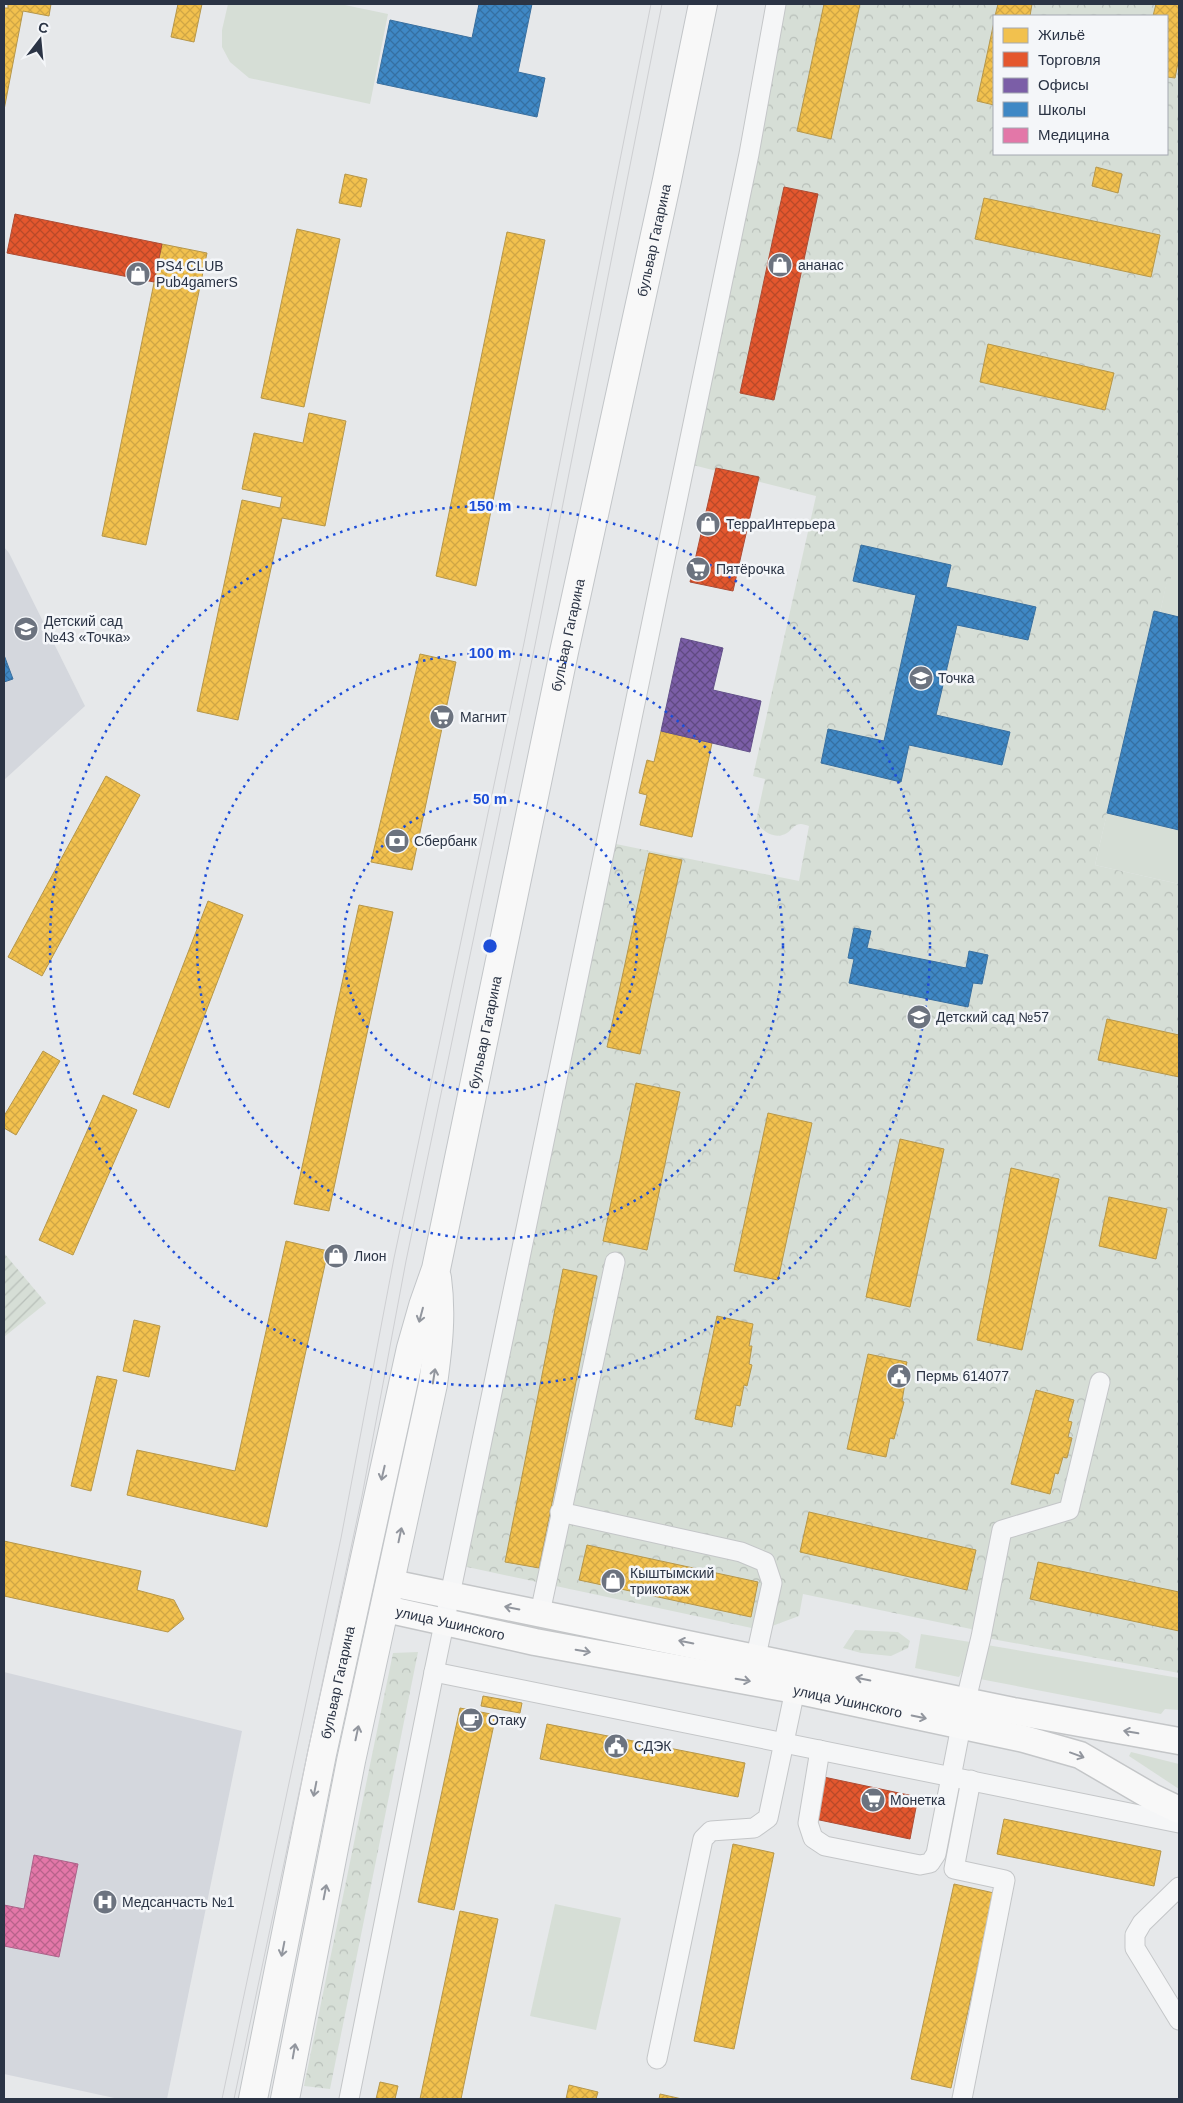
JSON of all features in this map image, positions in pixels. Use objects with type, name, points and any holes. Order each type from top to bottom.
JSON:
[{"type":"main road","name":"бульвар Гагарина","points":[[253,2099],[322,1754],[412,1348],[423,1306],[436,1269],[564,652],[704,4]]},
{"type":"main road","name":"бульвар Гагарина","points":[[285,2099],[351,1761],[433,1384],[439,1345],[441,1307],[436,1269]]},
{"type":"main road","name":"улица Ушинского","points":[[358,1588],[388,1596],[446,1623],[535,1642],[966,1700],[1013,1711],[1179,1741]]},
{"type":"main road","name":"улица Ушинского","points":[[388,1596],[451,1596],[756,1656],[797,1678],[961,1726],[1024,1738],[1080,1755],[1152,1797],[1179,1810]]},
{"type":"main road","points":[[961,1726],[966,1700]]},
{"type":"main road","points":[[322,1754],[351,1761]]},
{"type":"street","points":[[349,2099],[434,1672],[446,1623],[749,154],[776,4]]},
{"type":"street","points":[[540,1613],[560,1512],[615,1262]]},
{"type":"street","points":[[966,1700],[981,1637],[1002,1530],[1069,1510],[1100,1382]]},
{"type":"street","points":[[560,1512],[741,1552],[765,1562],[772,1583],[756,1656]]},
{"type":"street","points":[[434,1672],[950,1775],[1179,1823]]},
{"type":"street","points":[[657,2059],[703,1839],[710,1831],[754,1828],[768,1818],[797,1678]]},
{"type":"street","points":[[820,1750],[808,1822],[813,1838],[825,1846],[920,1865],[930,1863],[936,1854],[961,1726]]},
{"type":"street","points":[[962,2099],[1005,1880],[954,1869],[971,1780]]},
{"type":"street","points":[[1179,1887],[1142,1923],[1135,1935],[1135,1948],[1179,2020]]},
{"type":"shaded area","name":"Детский сад №43 «Точка»","points":[[4,547],[9,553],[85,706],[4,780]]},
{"type":"shaded area","name":"Медсанчасть №1","points":[[4,1672],[242,1731],[167,2099],[119,2099],[4,2074]]},
{"type":"green space","points":[[228,4],[340,4],[388,14],[370,104],[249,78],[230,62],[222,47],[222,30]]},
{"type":"green space","points":[[776,4],[1179,4],[1179,523],[1176,540],[1179,541],[1170,582],[1167,582],[1160,613],[1154,612],[1095,865],[1179,884],[1179,1673],[981,1637],[971,1629],[803,1594],[799,1616],[761,1630],[458,1565],[606,842],[799,881],[809,826],[799,824],[787,833],[778,836],[765,831],[756,821],[765,779],[753,776],[816,496],[685,463]]},
{"type":"green space","points":[[1179,523],[1179,617],[1160,613]]},
{"type":"green space","points":[[1107,813],[1179,830],[1179,884],[1095,865]]},
{"type":"green space","points":[[4,1253],[46,1303],[4,1337]]},
{"type":"green space","points":[[855,1630],[898,1632],[910,1641],[908,1648],[891,1656],[861,1653],[843,1648]]},
{"type":"green space","points":[[921,1634],[970,1642],[965,1666],[959,1677],[915,1668]]},
{"type":"green space","points":[[987,1645],[1179,1678],[1179,1710],[1165,1709],[1161,1714],[980,1679]]},
{"type":"green space","points":[[418,1652],[330,2089],[304,2086],[393,1653]]},
{"type":"green space","points":[[1131,1752],[1179,1764],[1179,1789],[1129,1756]]},
{"type":"green space","points":[[555,1904],[621,1918],[596,2030],[530,2016]]},
{"type":"building: Жильё","points":[[8,4],[51,4],[49,16],[23,11],[4,110],[4,8],[8,8]]},
{"type":"building: Жильё","points":[[178,4],[202,4],[194,42],[171,37]]},
{"type":"building: Жильё","points":[[824,4],[860,4],[831,139],[797,131]]},
{"type":"building: Жильё","points":[[998,4],[1032,4],[1030,15],[995,15]]},
{"type":"building: Жильё","points":[[1156,4],[1179,4],[1179,58],[1175,78],[1168,77],[1168,15],[1153,15]]},
{"type":"building: Жильё","points":[[993,27],[993,105],[977,101]]},
{"type":"building: Жильё","points":[[1096,167],[1122,174],[1118,193],[1092,186]]},
{"type":"building: Жильё","points":[[345,174],[367,179],[361,207],[339,203]]},
{"type":"building: Жильё","points":[[984,198],[1160,235],[1151,277],[975,239]]},
{"type":"building: Жильё","points":[[297,229],[340,239],[304,407],[261,398]]},
{"type":"building: Жильё","points":[[507,232],[545,240],[476,586],[436,576]]},
{"type":"building: Жильё","points":[[162,244],[207,253],[146,545],[102,536]]},
{"type":"building: Жильё","points":[[988,344],[1114,373],[1105,410],[980,382]]},
{"type":"building: Жильё","points":[[309,413],[346,421],[325,526],[282,518],[238,720],[197,711],[242,500],[280,508],[282,497],[242,489],[254,433],[303,443]]},
{"type":"building: Жильё","points":[[420,654],[456,662],[412,870],[371,862]]},
{"type":"building: Жильё","points":[[661,731],[712,743],[692,837],[640,825],[647,795],[639,793],[647,760],[654,762]]},
{"type":"building: Жильё","points":[[106,776],[140,795],[42,976],[8,957]]},
{"type":"building: Жильё","points":[[649,853],[682,860],[640,1054],[607,1047]]},
{"type":"building: Жильё","points":[[208,901],[243,915],[169,1108],[133,1094]]},
{"type":"building: Жильё","points":[[359,905],[393,912],[329,1211],[294,1204]]},
{"type":"building: Жильё","points":[[1107,1019],[1179,1035],[1179,1077],[1098,1060]]},
{"type":"building: Жильё","points":[[43,1051],[60,1061],[16,1135],[4,1128],[4,1116]]},
{"type":"building: Жильё","points":[[636,1083],[680,1092],[647,1250],[603,1241]]},
{"type":"building: Жильё","points":[[103,1095],[137,1110],[73,1255],[39,1240]]},
{"type":"building: Жильё","points":[[768,1113],[812,1123],[778,1280],[734,1271]]},
{"type":"building: Жильё","points":[[900,1139],[944,1149],[910,1307],[866,1297]]},
{"type":"building: Жильё","points":[[1011,1168],[1059,1179],[1022,1350],[977,1340]]},
{"type":"building: Жильё","points":[[1109,1197],[1167,1209],[1156,1259],[1099,1246]]},
{"type":"building: Жильё","points":[[286,1241],[328,1251],[267,1527],[127,1495],[137,1450],[235,1471]]},
{"type":"building: Жильё","points":[[563,1269],[597,1276],[539,1568],[505,1562]]},
{"type":"building: Жильё","points":[[717,1316],[753,1324],[749,1346],[752,1346],[749,1364],[752,1365],[747,1386],[744,1385],[740,1406],[736,1405],[732,1427],[695,1419]]},
{"type":"building: Жильё","points":[[134,1320],[160,1326],[149,1377],[123,1371]]},
{"type":"building: Жильё","points":[[868,1354],[907,1362],[902,1383],[905,1383],[902,1401],[904,1402],[894,1439],[890,1438],[886,1457],[847,1449]]},
{"type":"building: Жильё","points":[[97,1376],[117,1380],[91,1491],[71,1486]]},
{"type":"building: Жильё","points":[[1036,1390],[1074,1400],[1068,1421],[1072,1422],[1068,1437],[1072,1438],[1067,1458],[1063,1457],[1058,1474],[1055,1473],[1050,1494],[1011,1484]]},
{"type":"building: Жильё","points":[[809,1512],[976,1550],[967,1590],[800,1552]]},
{"type":"building: Жильё","points":[[4,1541],[141,1571],[137,1590],[174,1600],[184,1619],[168,1632],[4,1596]]},
{"type":"building: Жильё","points":[[587,1545],[758,1582],[751,1617],[579,1580]]},
{"type":"building: Жильё","points":[[1038,1562],[1179,1592],[1179,1631],[1030,1599]]},
{"type":"building: Жильё","points":[[483,1696],[522,1703],[520,1713],[481,1706]]},
{"type":"building: Жильё","points":[[460,1708],[496,1715],[454,1910],[418,1902]]},
{"type":"building: Жильё","points":[[547,1724],[745,1763],[738,1797],[540,1759]]},
{"type":"building: Жильё","points":[[1004,1819],[1161,1851],[1154,1886],[997,1854]]},
{"type":"building: Жильё","points":[[733,1844],[774,1853],[734,2049],[694,2041]]},
{"type":"building: Жильё","points":[[954,1884],[994,1893],[951,2088],[911,2079]]},
{"type":"building: Жильё","points":[[460,1911],[498,1919],[461,2099],[420,2099]]},
{"type":"building: Жильё","points":[[380,2082],[398,2086],[395,2099],[376,2099]]},
{"type":"building: Жильё","points":[[569,2085],[598,2092],[596,2099],[566,2099]]},
{"type":"building: Жильё","points":[[660,2094],[682,2099],[659,2099]]},
{"type":"building: Торговля","points":[[784,187],[818,194],[774,400],[740,393]]},
{"type":"building: Торговля","points":[[15,214],[162,244],[154,282],[7,253]]},
{"type":"building: Торговля","points":[[716,468],[759,477],[733,591],[690,582]]},
{"type":"building: Торговля","points":[[819,1776],[918,1797],[910,1839],[810,1818]]},
{"type":"building: Офисы","points":[[681,638],[723,648],[713,690],[761,701],[750,752],[661,731]]},
{"type":"building: Школы","points":[[479,4],[532,4],[518,72],[545,78],[537,117],[377,83],[390,20],[472,38]]},
{"type":"building: Школы","name":"Точка","points":[[861,545],[951,565],[946,587],[1036,607],[1028,640],[957,625],[936,715],[1010,732],[1002,765],[909,745],[901,782],[821,763],[828,729],[884,741],[916,595],[853,581]]},
{"type":"building: Школы","points":[[1154,611],[1179,617],[1179,830],[1107,813]]},
{"type":"building: Школы","points":[[4,655],[13,679],[4,682]]},
{"type":"building: Школы","points":[[854,928],[871,931],[867,948],[966,968],[969,951],[988,955],[982,984],[973,983],[968,1007],[849,983],[854,959],[848,958]]},
{"type":"building: Медицина","points":[[34,1855],[78,1864],[59,1957],[4,1946],[4,1905],[24,1909]]},
{"type":"tram line","points":[[222,2099],[341,1538],[394,1258],[524,643],[651,4]]},
{"type":"tram line","points":[[234,2099],[362,1496],[406,1261],[535,645],[662,4]]},
{"type":"place","name":"ананас","points":[[780,265]]},
{"type":"place","name":"PS4 CLUB Pub4gamerS","points":[[138,274]]},
{"type":"place","name":"ТерраИнтерьера","points":[[708,524]]},
{"type":"place","name":"Пятёрочка","points":[[698,569]]},
{"type":"place","name":"Детский сад №43 «Точка»","points":[[26,629]]},
{"type":"place","name":"Точка","points":[[921,678]]},
{"type":"place","name":"Магнит","points":[[442,717]]},
{"type":"place","name":"Сбербанк","points":[[397,841]]},
{"type":"place","name":"Детский сад №57","points":[[919,1017]]},
{"type":"place","name":"Лион","points":[[336,1256]]},
{"type":"place","name":"Пермь 614077","points":[[899,1376]]},
{"type":"place","name":"Кыштымский трикотаж","points":[[613,1581]]},
{"type":"place","name":"Отаку","points":[[471,1720]]},
{"type":"place","name":"СДЭК","points":[[616,1746]]},
{"type":"place","name":"Монетка","points":[[873,1800]]},
{"type":"place","name":"Медсанчасть №1","points":[[105,1902]]}]
